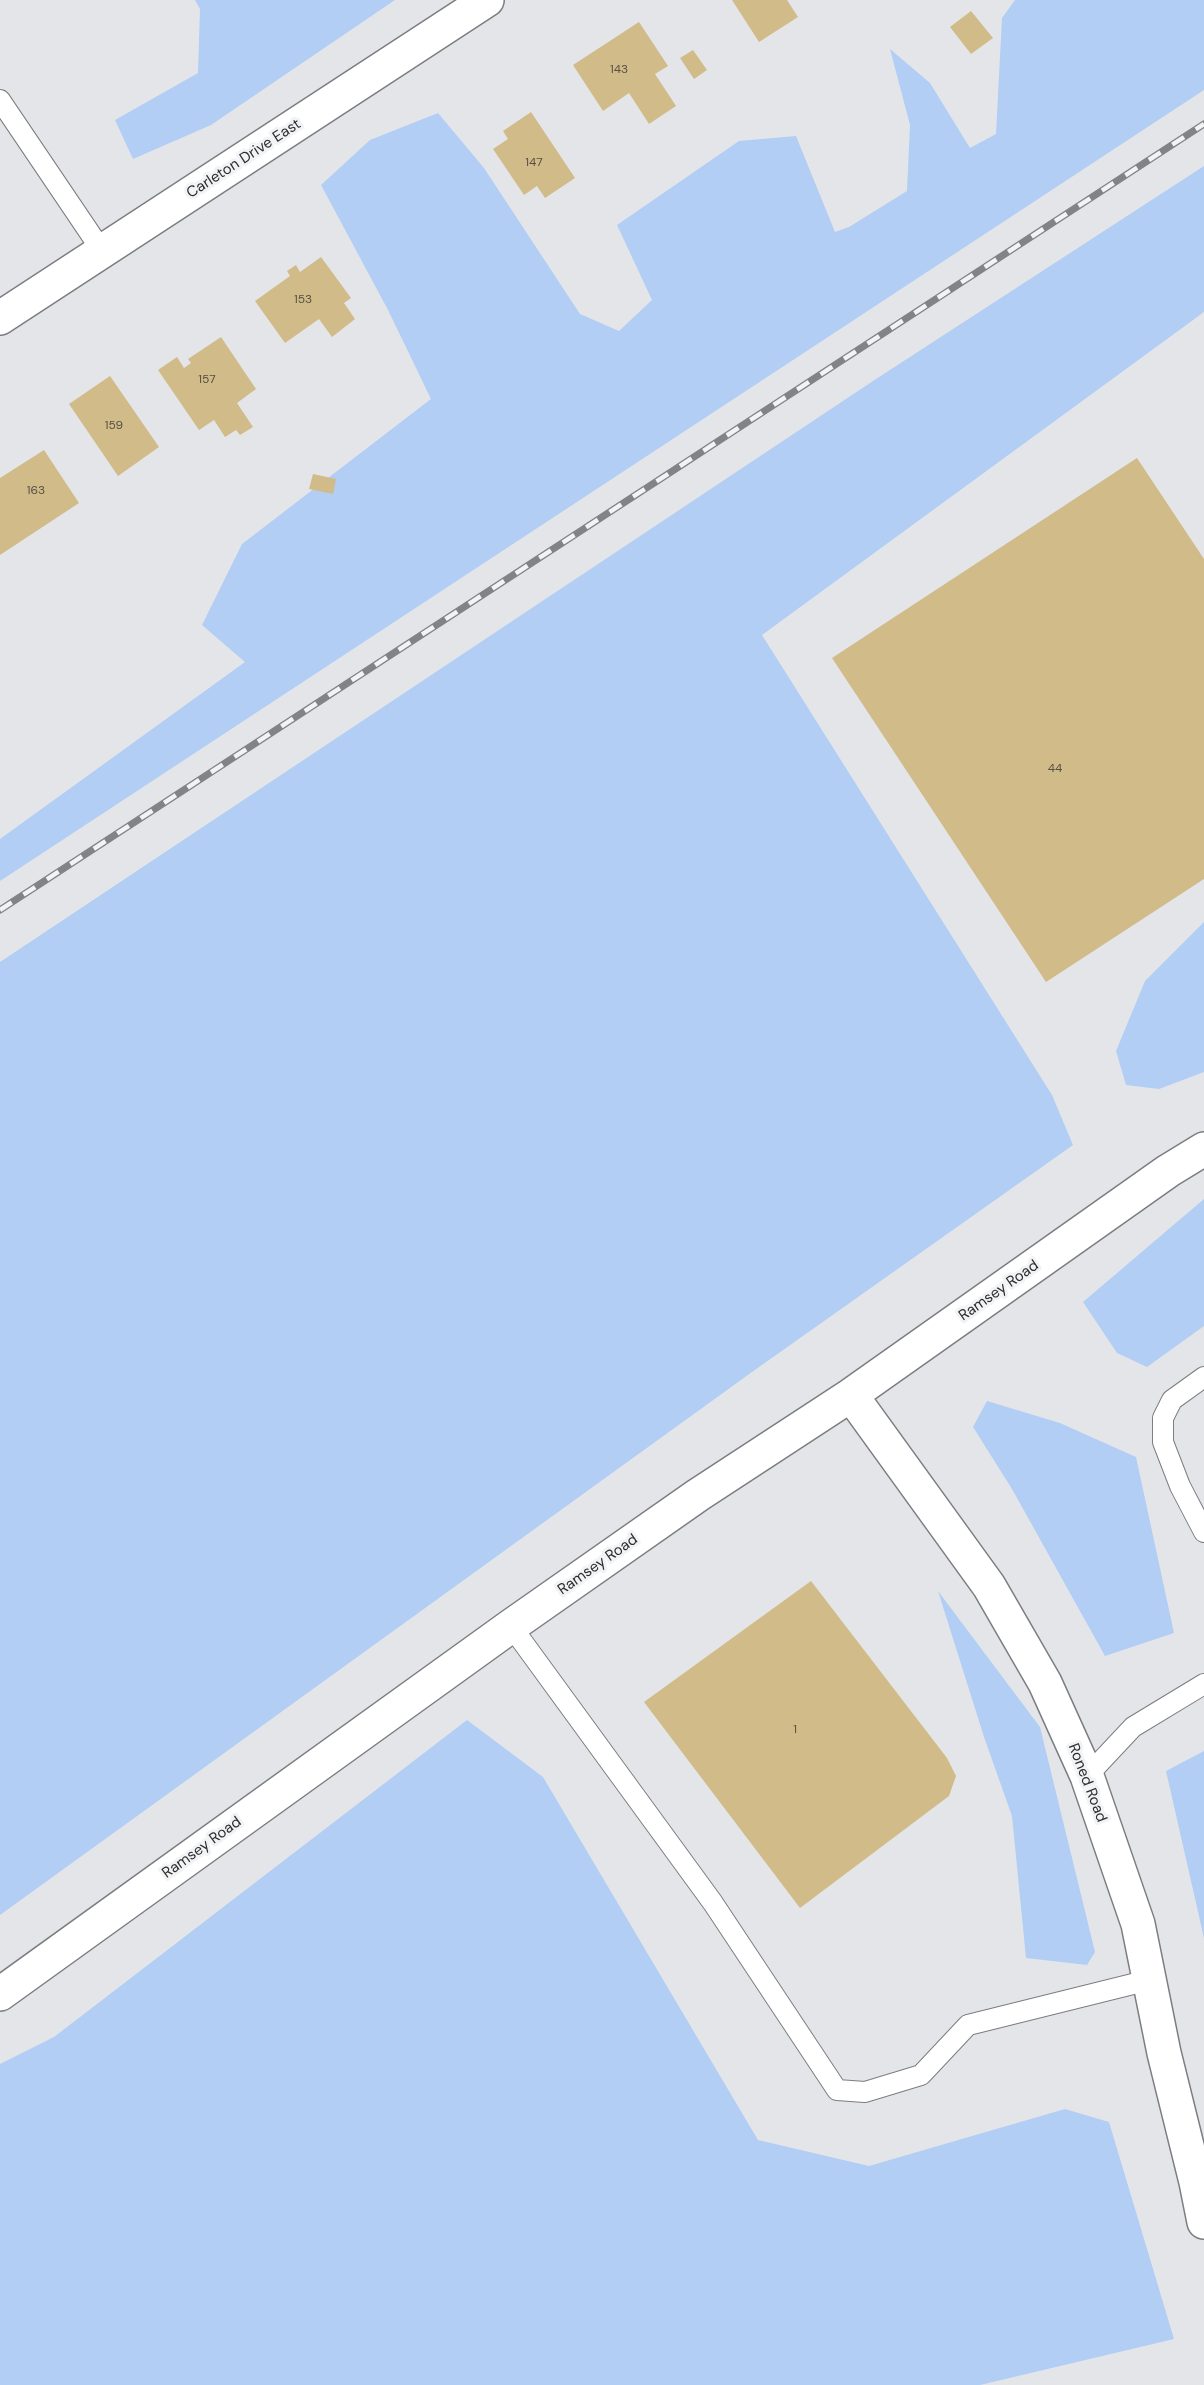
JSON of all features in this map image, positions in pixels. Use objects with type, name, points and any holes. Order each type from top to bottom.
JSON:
[{"type":"street","name":"Carleton Drive East","points":[[0,318],[487,0]]},
{"type":"street","name":"Ramsey Road","points":[[0,1994],[511,1626],[698,1495],[851,1395],[1168,1171],[1204,1149]]},
{"type":"street","name":"Roned Road","points":[[851,1395],[989,1586],[1045,1683],[1087,1776],[1138,1924],[1164,2053],[1204,2222]]},
{"type":"lane","points":[[0,100],[102,251]]},
{"type":"lane","points":[[1204,1377],[1172,1400],[1163,1418],[1163,1442],[1180,1486],[1204,1532]]},
{"type":"lane","points":[[511,1626],[713,1903],[837,2090],[865,2092],[921,2075],[968,2025],[1149,1980]]},
{"type":"lane","points":[[1087,1776],[1133,1727],[1204,1684]]},
{"type":"shaded area","points":[[195,0],[395,0],[211,125],[133,159],[115,120],[198,73],[200,9]]},
{"type":"shaded area","points":[[1015,0],[1204,0],[1204,90],[0,881],[0,839],[245,662],[202,625],[242,544],[431,399],[388,310],[321,185],[370,140],[438,113],[484,168],[580,314],[619,331],[652,300],[617,225],[739,141],[796,136],[835,232],[849,227],[907,191],[910,125],[890,49],[930,83],[970,148],[996,134],[1002,18]]},
{"type":"shaded area","points":[[1204,166],[1204,312],[762,635],[1052,1095],[1073,1145],[752,1372],[0,1915],[0,962],[873,381]]},
{"type":"shaded area","points":[[1204,922],[1204,1072],[1159,1089],[1126,1085],[1116,1051],[1145,981]]},
{"type":"shaded area","points":[[1204,1199],[1204,1326],[1147,1367],[1117,1353],[1083,1302]]},
{"type":"shaded area","points":[[987,1401],[1060,1423],[1136,1457],[1174,1633],[1105,1656],[1012,1489],[973,1427]]},
{"type":"shaded area","points":[[938,1591],[1040,1727],[1095,1952],[1087,1965],[1026,1958],[1012,1816],[984,1737]]},
{"type":"shaded area","points":[[467,1720],[543,1777],[758,2140],[869,2166],[1065,2109],[1109,2122],[1174,2339],[980,2385],[0,2385],[0,2064],[54,2037]]},
{"type":"shaded area","points":[[1204,1751],[1204,1938],[1166,1771]]},
{"type":"building","points":[[732,0],[787,0],[798,17],[759,42]]},
{"type":"building","points":[[971,11],[993,38],[971,54],[950,27]]},
{"type":"building","points":[[639,22],[668,66],[655,74],[676,106],[649,124],[629,93],[603,111],[573,65]]},
{"type":"building","points":[[693,50],[707,70],[694,79],[680,58]]},
{"type":"building","points":[[531,112],[575,178],[545,198],[537,186],[524,195],[493,149],[508,139],[503,131]]},
{"type":"building","points":[[321,257],[351,298],[344,303],[355,319],[332,337],[319,319],[285,343],[255,301],[290,276],[287,271],[296,265],[300,272]]},
{"type":"building","points":[[221,337],[256,389],[237,403],[253,427],[240,435],[236,430],[225,437],[214,420],[199,430],[158,370],[177,357],[184,368],[191,363],[188,359]]},
{"type":"building","points":[[110,376],[159,447],[118,476],[69,404]]},
{"type":"building","points":[[44,450],[79,503],[0,555],[0,478]]},
{"type":"building","points":[[1137,458],[1204,559],[1204,879],[1046,982],[832,658]]},
{"type":"building","points":[[313,474],[336,479],[333,494],[309,489]]},
{"type":"building","points":[[811,1581],[947,1758],[956,1776],[949,1796],[800,1908],[644,1702]]},
{"type":"railway","points":[[0,910],[1204,124]]}]
